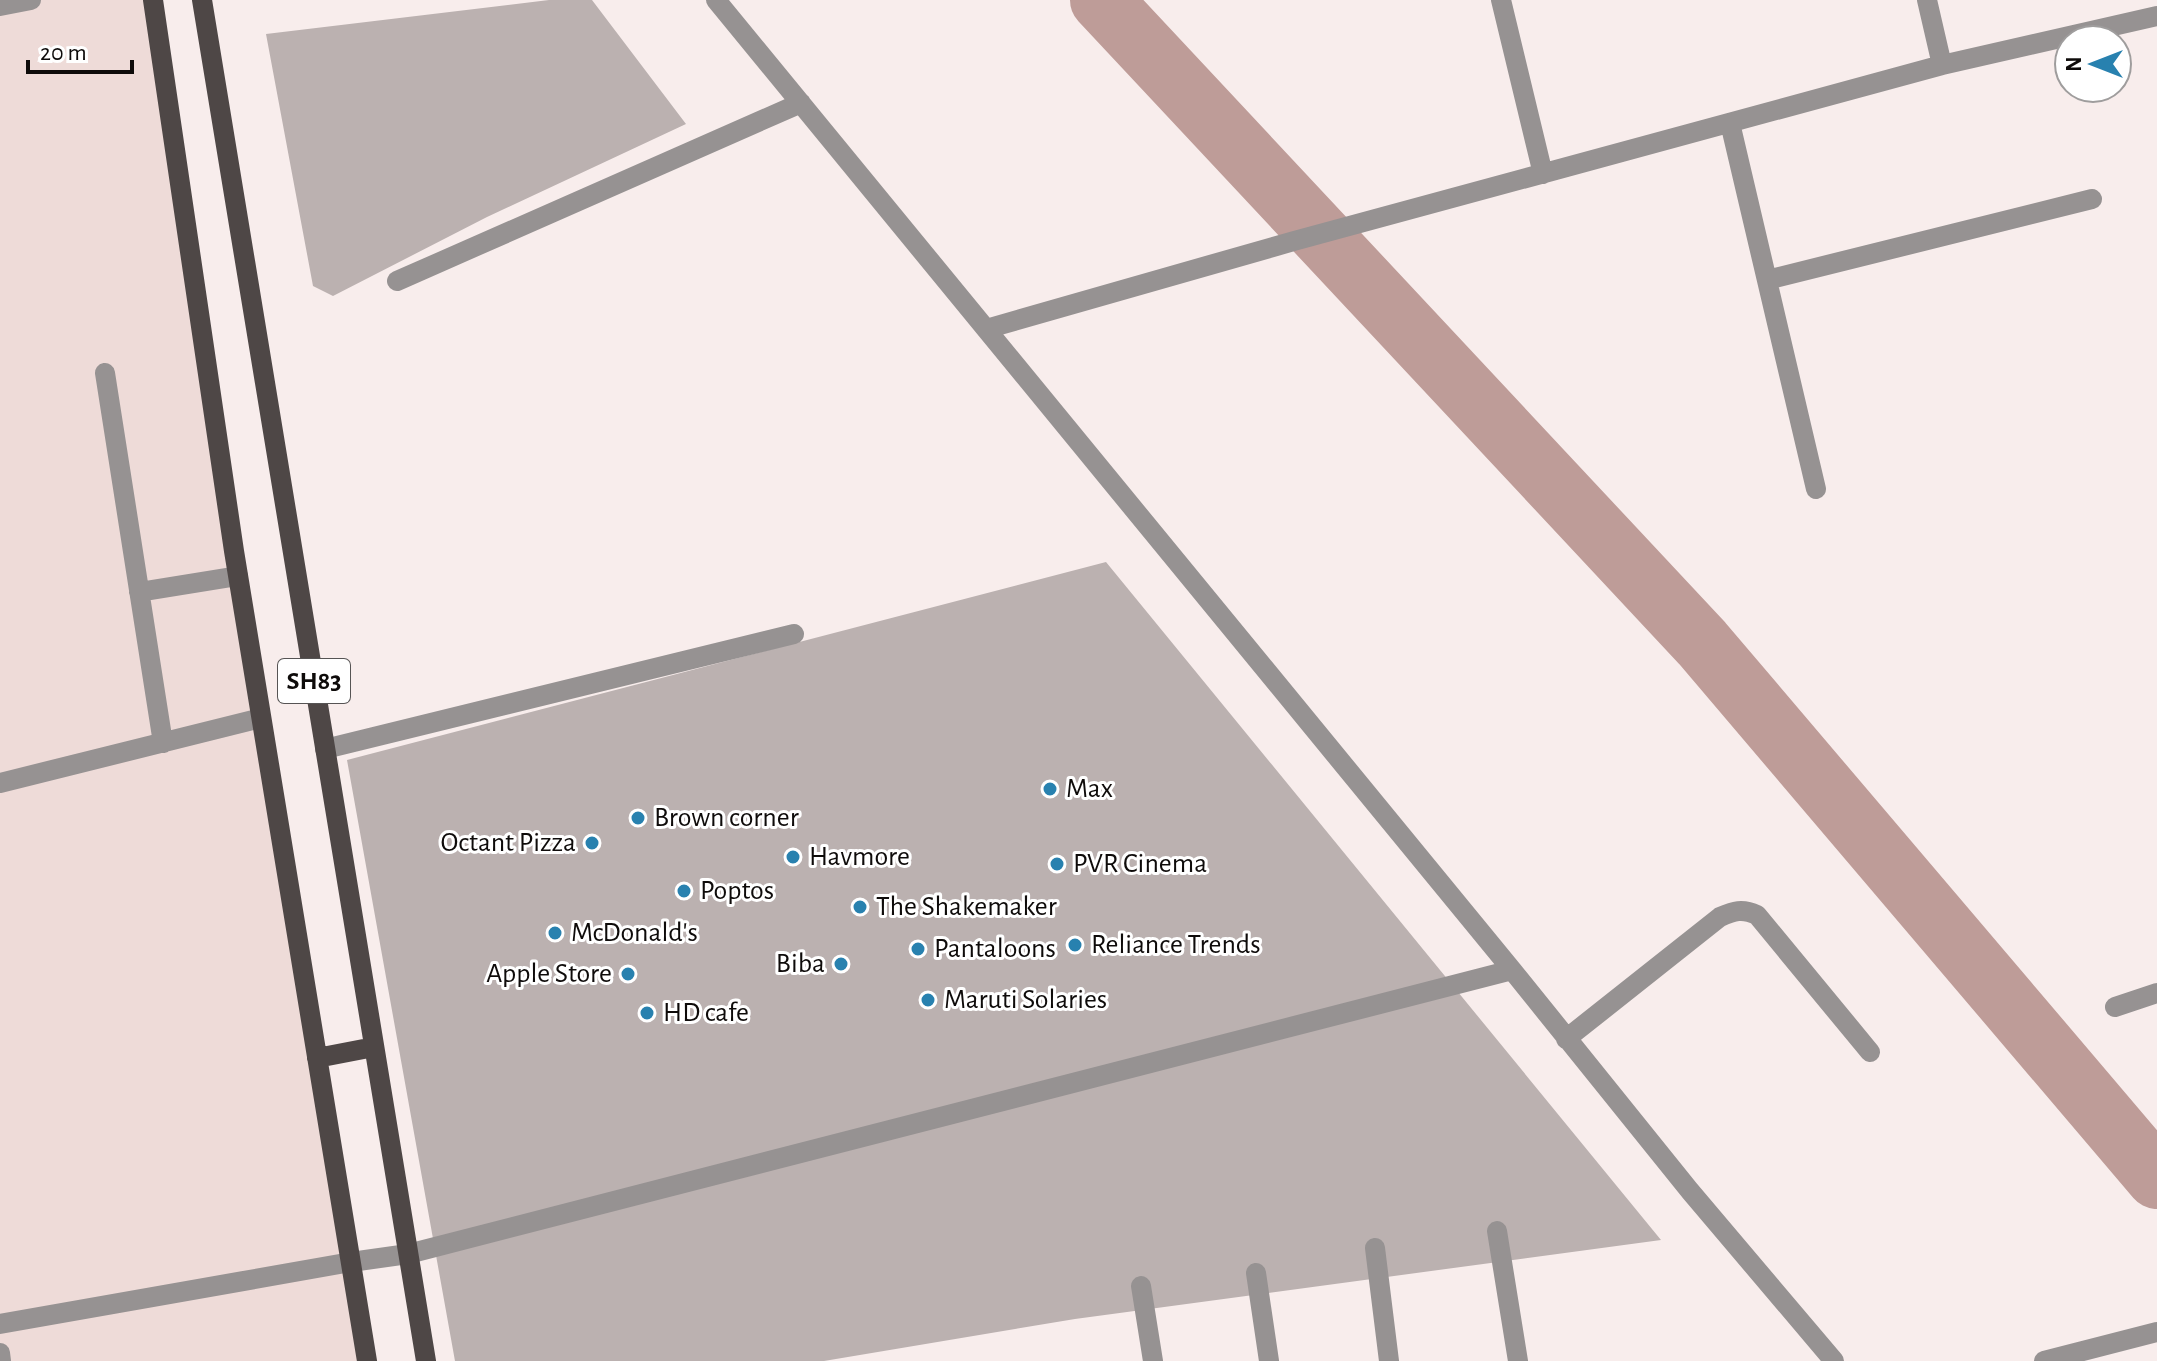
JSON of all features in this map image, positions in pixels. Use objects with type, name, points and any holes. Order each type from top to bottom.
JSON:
[{"type":"main road","name":"SH83","points":[[153,0],[238,576],[367,1361]]},
{"type":"main road","name":"SH83","points":[[202,0],[426,1361]]},
{"type":"main road","points":[[317,1058],[374,1047]]},
{"type":"street","points":[[0,6],[31,0]]},
{"type":"street","points":[[716,0],[1690,1191],[1834,1361]]},
{"type":"street","points":[[1501,0],[1543,174]]},
{"type":"street","points":[[1927,0],[1942,65]]},
{"type":"street","points":[[986,329],[1294,241],[1942,65],[2157,16]]},
{"type":"street","points":[[397,281],[801,103]]},
{"type":"street","points":[[1730,123],[1816,489]]},
{"type":"street","points":[[1767,280],[2092,199]]},
{"type":"street","points":[[105,373],[163,743]]},
{"type":"street","points":[[139,592],[238,576]]},
{"type":"street","points":[[325,749],[794,634]]},
{"type":"street","points":[[0,783],[261,718]]},
{"type":"street","points":[[1566,1039],[1720,917],[1736,910],[1747,910],[1757,915],[1870,1052]]},
{"type":"street","points":[[0,1324],[408,1254],[1512,970]]},
{"type":"street","points":[[2115,1007],[2157,993]]},
{"type":"street","points":[[1497,1231],[1518,1361]]},
{"type":"street","points":[[1375,1248],[1389,1361]]},
{"type":"street","points":[[1256,1273],[1269,1361]]},
{"type":"street","points":[[1141,1286],[1153,1361]]},
{"type":"street","points":[[2044,1361],[2157,1332]]},
{"type":"street","points":[[0,1353],[1,1361]]},
{"type":"shaded area","points":[[0,0],[153,0],[373,1361],[0,1361]]},
{"type":"building","points":[[549,0],[592,0],[686,124],[487,217],[333,296],[313,286],[266,34]]},
{"type":"building","name":"Maruti Solaries","points":[[1106,562],[1661,1240],[1075,1319],[824,1361],[455,1361],[347,760]]},
{"type":"waterway","points":[[1101,0],[1702,643],[2157,1178]]},
{"type":"place","name":"Max","points":[[1050,789]]},
{"type":"place","name":"Brown corner","points":[[638,818]]},
{"type":"place","name":"Octant Pizza","points":[[592,843]]},
{"type":"place","name":"Havmore","points":[[793,857]]},
{"type":"place","name":"PVR Cinema","points":[[1057,864]]},
{"type":"place","name":"Poptos","points":[[684,891]]},
{"type":"place","name":"The Shakemaker","points":[[860,907]]},
{"type":"place","name":"McDonald's","points":[[555,933]]},
{"type":"place","name":"Reliance Trends","points":[[1075,945]]},
{"type":"place","name":"Pantaloons","points":[[918,949]]},
{"type":"place","name":"Biba","points":[[841,964]]},
{"type":"place","name":"Apple Store","points":[[628,974]]},
{"type":"place","name":"Maruti Solaries","points":[[928,1000]]},
{"type":"place","name":"HD cafe","points":[[647,1013]]}]
